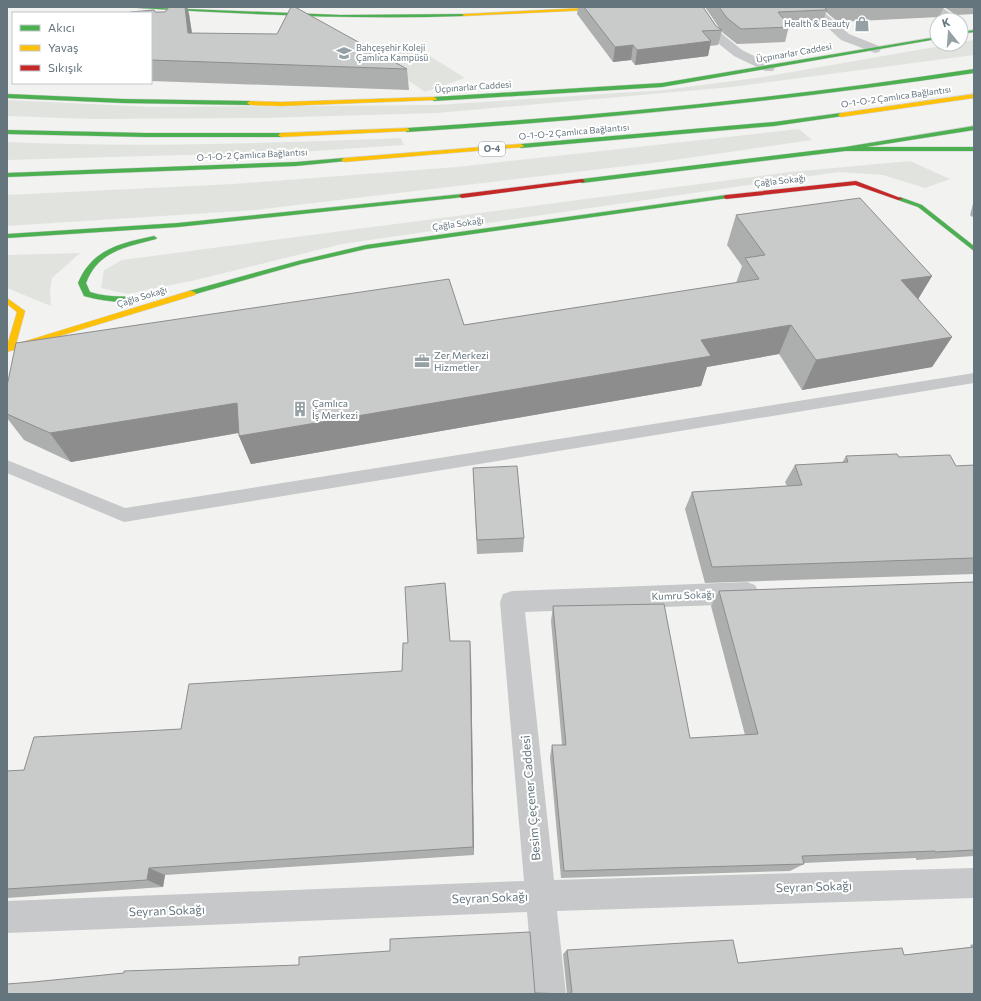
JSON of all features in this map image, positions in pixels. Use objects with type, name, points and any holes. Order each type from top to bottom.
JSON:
[{"type":"main road","points":[[138,7],[243,13],[404,18],[632,7]]},
{"type":"main road","name":"Üçpınarlar Caddesi","points":[[7,96],[123,101],[281,104],[426,100],[662,85],[770,68],[929,39]]},
{"type":"main road","name":"O-1-O-2 Çamlıca Bağlantısı","points":[[7,132],[117,135],[278,135],[467,126],[701,107],[890,85],[974,71]]},
{"type":"main road","name":"O-1-O-2 Çamlıca Bağlantısı","points":[[7,176],[296,164],[484,149],[774,124],[974,96]]},
{"type":"main road","points":[[7,236],[66,234],[250,219],[487,193],[845,149],[974,128]]},
{"type":"main road","points":[[845,149],[974,149]]},
{"type":"main road","name":"Çağla Sokağı","points":[[8,351],[204,289],[300,262],[366,247],[720,198],[856,183],[920,206],[974,249]]},
{"type":"main road","points":[[204,289],[128,299],[101,299],[87,294],[82,283],[86,270],[99,256],[131,243],[250,219]]},
{"type":"main road","points":[[7,300],[21,311],[8,351]]},
{"type":"street","points":[[697,7],[718,37],[738,53],[770,68]]},
{"type":"street","points":[[811,7],[844,38],[875,49]]},
{"type":"street","name":"Kumru Sokağı","points":[[512,602],[771,592]]},
{"type":"street","name":"Besim Çeçener Caddesi","points":[[512,602],[550,994]]},
{"type":"street","name":"Seyran Sokağı","points":[[7,917],[540,896],[974,883]]},
{"type":"lane","points":[[7,466],[124,515],[974,378]]},
{"type":"shaded area","points":[[974,40],[974,55],[732,87],[437,113],[263,118],[92,119],[7,116],[7,100],[152,107],[436,105],[664,90],[763,77],[929,48],[929,52],[969,52],[969,41]]},
{"type":"shaded area","points":[[414,46],[465,78],[425,92],[376,58]]},
{"type":"shaded area","points":[[799,129],[812,140],[660,162],[255,210],[7,226],[7,195],[233,184],[457,167]]},
{"type":"shaded area","points":[[401,138],[404,145],[254,155],[254,153],[7,160],[7,142],[155,145]]},
{"type":"shaded area","points":[[910,161],[950,179],[925,188],[883,175],[839,172],[342,244],[196,280],[127,294],[101,288],[104,270],[122,260],[790,172]]},
{"type":"shaded area","points":[[80,253],[52,278],[50,291],[51,306],[7,288],[7,255]]},
{"type":"building","points":[[169,7],[185,7],[188,33],[277,34],[291,7],[295,7],[407,69],[152,60],[152,12],[130,12],[154,10],[155,12],[165,12]]},
{"type":"building","points":[[584,7],[703,7],[716,26],[722,30],[702,31],[711,41],[637,50],[633,45],[615,47]]},
{"type":"building","points":[[719,7],[824,7],[827,10],[778,12],[790,27],[741,29],[727,18]]},
{"type":"building","points":[[860,198],[932,276],[901,280],[952,337],[816,360],[791,325],[701,340],[711,356],[239,436],[237,403],[50,433],[7,414],[7,386],[16,343],[449,279],[464,325],[759,279],[745,258],[765,255],[736,215]]},
{"type":"building","points":[[897,454],[899,457],[950,455],[956,466],[974,465],[974,558],[712,567],[692,492],[802,485],[795,465],[848,462],[846,456]]},
{"type":"building","points":[[517,466],[524,538],[477,540],[473,468]]},
{"type":"building","points":[[974,582],[974,850],[802,856],[804,864],[564,871],[552,745],[566,745],[553,606],[664,604],[690,738],[758,734],[719,591]]},
{"type":"building","points":[[445,583],[450,641],[470,641],[473,847],[149,868],[147,880],[7,889],[7,771],[24,770],[34,737],[181,729],[189,684],[402,671],[403,643],[408,643],[405,587]]},
{"type":"building","points":[[530,932],[535,993],[570,994],[7,994],[7,984],[124,973],[124,971],[299,965],[299,957],[390,951],[390,939]]},
{"type":"building","points":[[733,940],[738,963],[902,948],[904,955],[974,947],[974,994],[570,994],[572,992],[567,950]]},
{"type":"traffic: fast","points":[[138,7],[341,16],[382,17],[464,15]]},
{"type":"traffic: fast","points":[[969,32],[974,31]]},
{"type":"traffic: fast","points":[[434,99],[662,85],[929,39]]},
{"type":"traffic: fast","points":[[407,130],[478,126],[691,108],[903,82],[974,71]]},
{"type":"traffic: fast","points":[[7,96],[123,101],[250,103]]},
{"type":"traffic: fast","points":[[521,146],[774,124],[841,115]]},
{"type":"traffic: fast","points":[[582,181],[845,149],[974,128]]},
{"type":"traffic: fast","points":[[7,132],[146,135],[281,135]]},
{"type":"traffic: fast","points":[[845,149],[974,149]]},
{"type":"traffic: fast","points":[[7,175],[296,164],[344,160]]},
{"type":"traffic: fast","points":[[7,236],[64,234],[178,225],[462,196]]},
{"type":"traffic: fast","points":[[192,293],[300,262],[366,247],[726,197]]},
{"type":"traffic: fast","points":[[900,199],[920,206],[974,249]]},
{"type":"traffic: fast","points":[[147,297],[132,299],[102,298],[87,294],[82,283],[86,272],[101,256],[121,246],[154,238]]},
{"type":"traffic: slow","points":[[464,15],[632,7]]},
{"type":"traffic: slow","points":[[841,115],[974,96]]},
{"type":"traffic: slow","points":[[250,103],[281,104],[434,99]]},
{"type":"traffic: slow","points":[[281,135],[407,130]]},
{"type":"traffic: slow","points":[[344,160],[521,146]]},
{"type":"traffic: slow","points":[[7,349],[192,293]]},
{"type":"traffic: slow","points":[[7,300],[21,311],[11,348]]},
{"type":"traffic: jam","points":[[462,196],[582,181]]},
{"type":"traffic: jam","points":[[726,197],[856,183],[900,199]]},
{"type":"place","name":"Health & Beauty","points":[[862,24]]},
{"type":"place","name":"Bahçeşehir Koleji Çamlıca Kampüsü","points":[[344,53]]},
{"type":"place","name":"Zer Merkezi Hizmetler","points":[[422,361]]},
{"type":"place","name":"Çamlıca İş Merkezi","points":[[300,409]]}]
